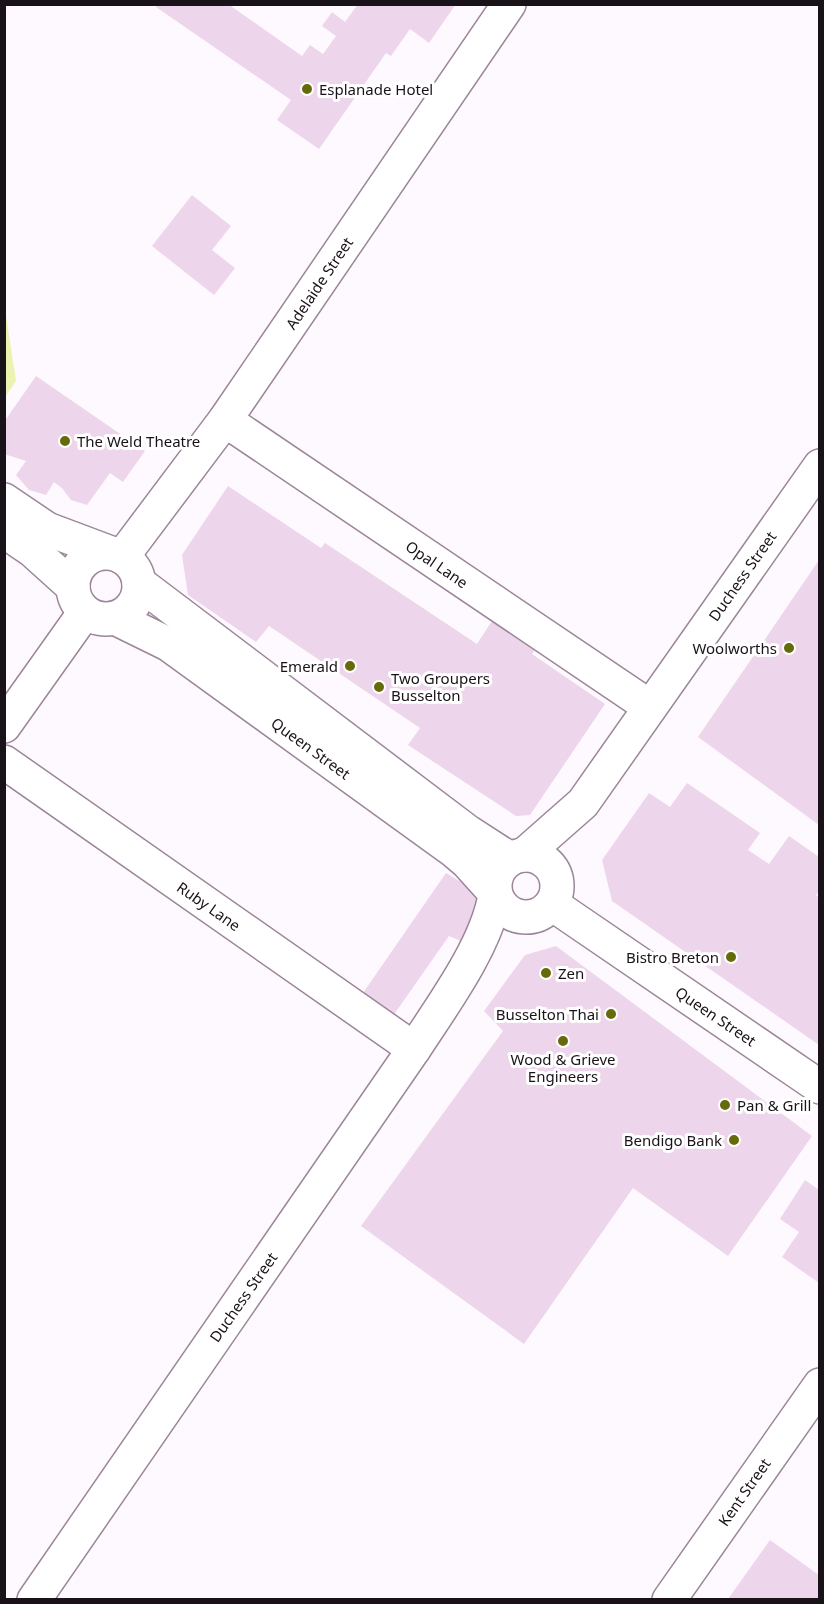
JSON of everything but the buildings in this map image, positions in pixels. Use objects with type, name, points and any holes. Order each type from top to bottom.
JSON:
[{"type":"street","name":"Adelaide Street","points":[[124,564],[509,4]]},
{"type":"street","name":"Opal Lane","points":[[225,420],[650,707]]},
{"type":"street","name":"Duchess Street","points":[[451,993],[491,949],[546,900],[583,803],[819,466]]},
{"type":"street","name":"Queen Street","points":[[4,500],[47,528],[124,564],[468,832],[517,857]]},
{"type":"street","name":"Queen Street","points":[[4,531],[32,550],[91,605],[168,644],[454,851],[467,862],[495,894]]},
{"type":"street","points":[[95,554],[124,564],[136,600],[129,609],[91,605],[74,575],[85,560],[95,554]]},
{"type":"street","points":[[4,726],[91,605]]},
{"type":"street","name":"Ruby Lane","points":[[4,762],[414,1049]]},
{"type":"street","name":"Duchess Street","points":[[517,857],[583,803]]},
{"type":"street","points":[[517,857],[538,857],[549,864],[546,900],[514,916],[502,908],[495,894],[495,880],[500,868],[517,857]]},
{"type":"street","name":"Duchess Street","points":[[34,1599],[451,993],[485,930],[493,908],[495,894]]},
{"type":"street","name":"Queen Street","points":[[546,900],[819,1087]]},
{"type":"street","name":"Kent Street","points":[[669,1599],[819,1385]]},
{"type":"green space","points":[[5,309],[16,381],[4,397]]},
{"type":"place","name":"Esplanade Hotel","points":[[307,89]]},
{"type":"place","name":"The Weld Theatre","points":[[65,441]]},
{"type":"place","name":"Woolworths","points":[[789,648]]},
{"type":"place","name":"Emerald","points":[[350,666]]},
{"type":"place","name":"Two Groupers Busselton","points":[[379,687]]},
{"type":"place","name":"Bistro Breton","points":[[731,957]]},
{"type":"place","name":"Zen","points":[[546,973]]},
{"type":"place","name":"Busselton Thai","points":[[611,1014]]},
{"type":"place","name":"Wood & Grieve Engineers","points":[[563,1041]]},
{"type":"place","name":"Pan & Grill","points":[[725,1105]]},
{"type":"place","name":"Bendigo Bank","points":[[734,1140]]}]
